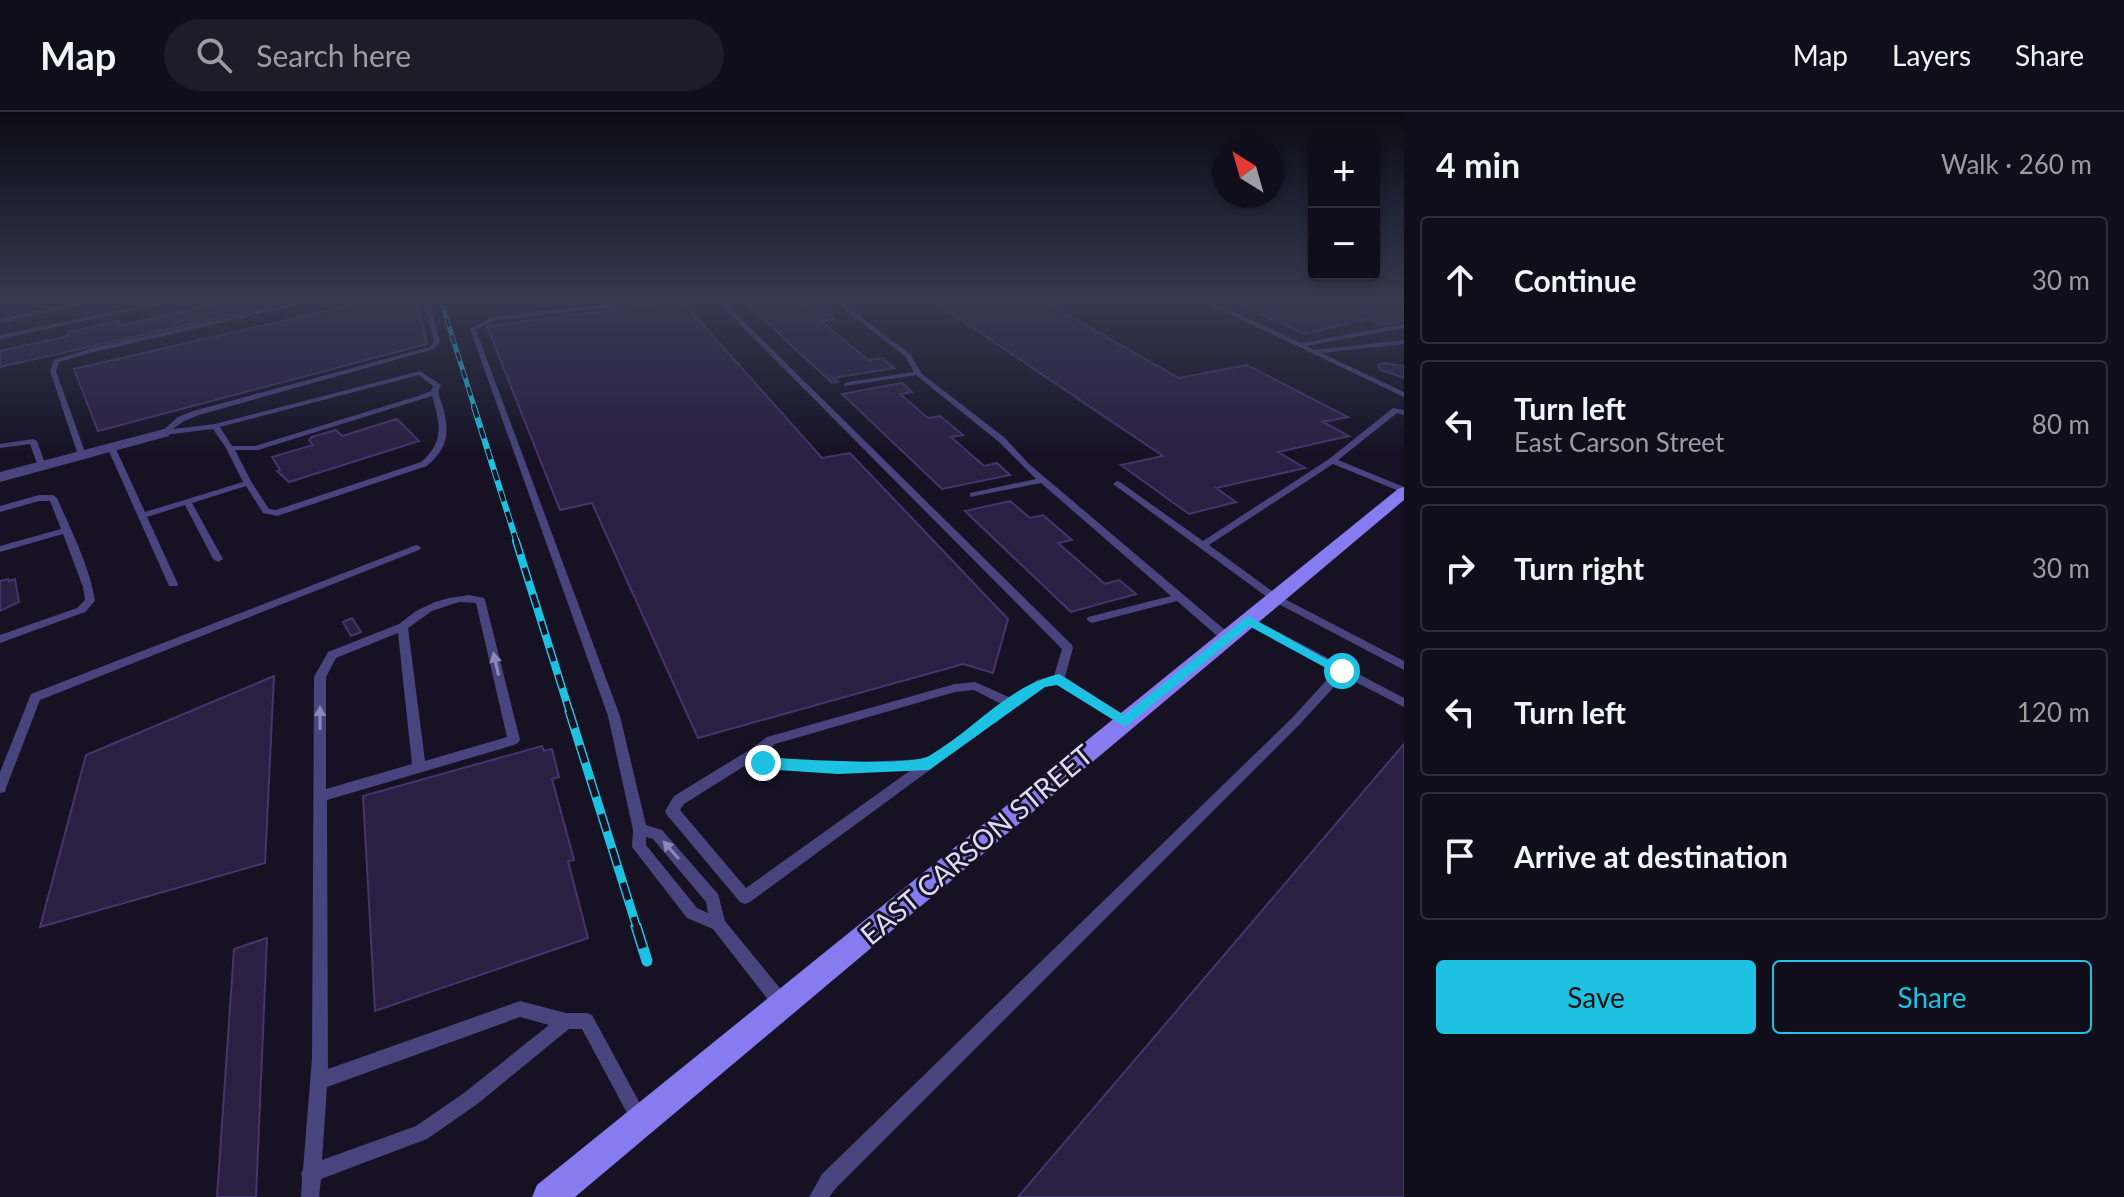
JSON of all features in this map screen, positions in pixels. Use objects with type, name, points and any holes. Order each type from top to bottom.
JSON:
[{"type":"main road","name":"EAST CARSON STREET","points":[[549,1197],[1404,491]]},
{"type":"street","points":[[0,477],[164,433]]},
{"type":"lane","points":[[82,455],[53,371],[56,361],[87,352]]},
{"type":"lane","points":[[164,433],[174,423],[196,413],[419,352]]},
{"type":"lane","points":[[481,352],[614,716],[640,830],[639,847],[692,913],[718,924]]},
{"type":"lane","points":[[771,352],[1068,648],[1059,679]]},
{"type":"lane","points":[[903,352],[918,373],[1002,440],[1043,480],[1227,638]]},
{"type":"lane","points":[[1314,352],[1404,395]]},
{"type":"lane","points":[[164,433],[215,426],[420,373],[437,385],[434,392],[444,435],[438,454],[424,464],[277,513],[266,511],[215,426]]},
{"type":"lane","points":[[848,384],[918,373]]},
{"type":"lane","points":[[230,448],[255,448],[434,392]]},
{"type":"lane","points":[[1203,545],[1332,461],[1396,410],[1404,413]]},
{"type":"lane","points":[[0,446],[33,441],[42,466]]},
{"type":"lane","points":[[111,447],[173,584]]},
{"type":"lane","points":[[1332,461],[1404,491]]},
{"type":"lane","points":[[973,495],[1043,480]]},
{"type":"lane","points":[[143,515],[248,483]]},
{"type":"lane","points":[[1117,484],[1275,598],[1404,666]]},
{"type":"lane","points":[[0,509],[39,498],[53,498],[88,587],[90,601],[81,610],[0,639]]},
{"type":"lane","points":[[187,501],[218,559]]},
{"type":"lane","points":[[0,549],[66,530]]},
{"type":"lane","points":[[0,788],[35,697],[416,548]]},
{"type":"lane","points":[[310,1197],[318,1081],[320,677],[332,655],[403,627],[418,611],[465,597],[480,600],[514,740],[320,796]]},
{"type":"lane","points":[[1092,619],[1179,597]]},
{"type":"lane","points":[[1248,620],[1404,703]]},
{"type":"lane","points":[[403,627],[419,767]]},
{"type":"lane","points":[[818,1197],[829,1181],[1296,721],[1342,671]]},
{"type":"lane","points":[[1012,704],[975,686],[955,688],[771,740],[679,800],[672,811],[745,897],[1012,704],[1041,683],[1059,679],[1125,722]]},
{"type":"lane","points":[[755,753],[763,763],[823,767],[929,764]]},
{"type":"lane","points":[[640,830],[657,834],[713,899],[718,924],[782,1004]]},
{"type":"lane","points":[[318,1081],[520,1009],[566,1021],[586,1021],[641,1121]]},
{"type":"lane","points":[[310,1174],[421,1133],[470,1099],[566,1021]]},
{"type":"building","points":[[0,352],[69,352],[0,367]]},
{"type":"building","points":[[149,352],[398,352],[98,431],[74,369]]},
{"type":"building","points":[[497,352],[727,352],[822,458],[850,453],[1008,619],[993,673],[963,664],[698,738],[592,503],[560,510]]},
{"type":"building","points":[[798,352],[858,352],[868,360],[882,358],[894,368],[833,378],[838,382],[832,383]]},
{"type":"building","points":[[1008,352],[1132,352],[1179,378],[1247,365],[1348,417],[1323,422],[1349,436],[1278,452],[1305,468],[1216,488],[1236,502],[1189,514],[1121,465],[1163,456]]},
{"type":"building","points":[[1378,365],[1404,366],[1404,378],[1381,370]]},
{"type":"building","points":[[902,383],[912,392],[900,394],[928,418],[940,416],[963,435],[951,437],[984,466],[997,463],[1010,475],[942,489],[842,394]]},
{"type":"building","points":[[397,419],[419,441],[289,482],[277,471],[280,470],[272,457],[313,445],[309,440],[312,437],[336,430],[342,436]]},
{"type":"building","points":[[1010,501],[1030,518],[1043,515],[1072,540],[1058,543],[1105,584],[1119,580],[1136,594],[1071,612],[965,511]]},
{"type":"building","points":[[15,579],[19,602],[0,611],[0,581]]},
{"type":"building","points":[[352,618],[361,632],[351,636],[343,622]]},
{"type":"building","points":[[274,676],[265,863],[40,927],[86,755]]},
{"type":"building","points":[[1404,744],[1404,1197],[1018,1197]]},
{"type":"building","points":[[542,746],[544,751],[552,749],[559,777],[552,779],[574,860],[568,861],[588,938],[375,1011],[363,796]]},
{"type":"building","points":[[267,938],[256,1197],[217,1197],[234,949]]},
{"type":"railway","points":[[457,352],[475,409]]},
{"type":"railway","points":[[474,407],[517,543]]},
{"type":"railway","points":[[516,541],[570,713]]},
{"type":"railway","points":[[569,711],[637,928]]},
{"type":"railway","points":[[636,926],[647,961]]},
{"type":"route","points":[[763,763],[838,768],[929,764],[1041,683],[1059,679],[1125,722],[1248,620],[1342,671]]}]
